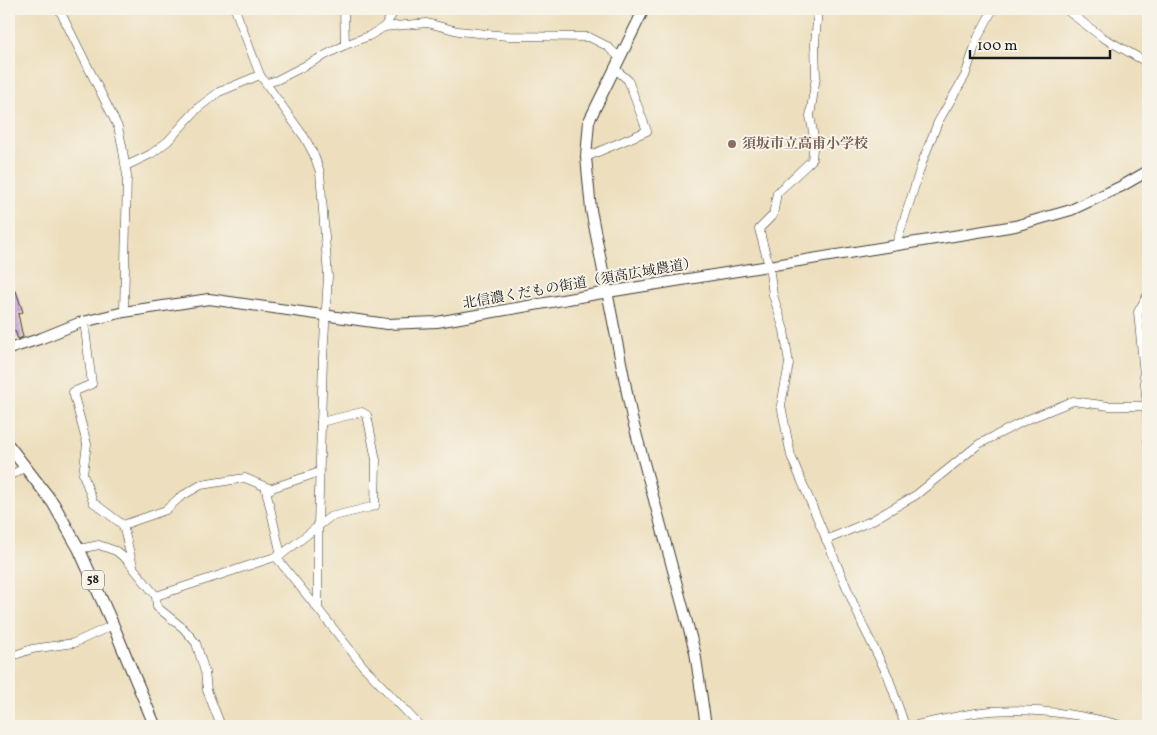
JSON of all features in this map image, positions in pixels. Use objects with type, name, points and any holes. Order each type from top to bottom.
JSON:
[{"type":"main road","name":"58","points":[[9,446],[24,468],[53,503],[79,549],[114,625],[155,726]]},
{"type":"street","points":[[59,9],[118,127],[127,176],[124,312]]},
{"type":"street","points":[[236,9],[260,75],[314,154],[320,172],[328,276],[321,422],[318,609]]},
{"type":"street","points":[[344,9],[345,46]]},
{"type":"street","points":[[267,84],[369,36],[384,27],[396,9]]},
{"type":"street","points":[[644,9],[589,121],[586,157],[591,210],[632,418],[695,652],[706,726]]},
{"type":"street","points":[[818,9],[815,43],[816,77],[810,116],[814,137],[812,160],[777,193],[773,216],[760,229],[769,266],[773,296],[784,330],[789,364],[781,405],[791,456],[862,626],[888,676],[905,726]]},
{"type":"street","points":[[896,244],[923,160],[938,122],[964,76],[978,36],[993,9]]},
{"type":"street","points":[[1065,9],[1102,37],[1148,63]]},
{"type":"street","points":[[384,27],[426,23],[458,31],[507,36],[589,37],[607,46],[620,58]]},
{"type":"street","points":[[586,157],[647,132],[628,80],[614,68]]},
{"type":"street","points":[[126,166],[151,154],[168,142],[199,107],[219,92],[260,75]]},
{"type":"street","name":"北信濃くだもの街道（須高広域農道）","points":[[9,348],[84,322],[124,312],[209,299],[387,324],[437,322],[896,244],[1015,226],[1071,210],[1122,186],[1148,171]]},
{"type":"street","points":[[1148,294],[1138,312],[1148,406],[1148,441]]},
{"type":"street","points":[[84,322],[92,384],[73,392],[86,444],[83,474],[92,502],[123,525],[134,568]]},
{"type":"street","points":[[826,540],[871,522],[916,495],[979,444],[1026,420],[1074,401],[1109,406],[1148,406]]},
{"type":"street","points":[[156,596],[279,556],[330,517],[376,506],[376,460],[367,415],[362,412],[321,422]]},
{"type":"street","points":[[9,476],[24,468]]},
{"type":"street","points":[[320,472],[266,490],[279,556],[363,666],[420,726]]},
{"type":"street","points":[[123,525],[166,510],[180,497],[201,485],[245,478],[271,489]]},
{"type":"street","points":[[79,549],[99,545],[116,551],[134,568],[156,596],[157,607],[183,628],[196,643],[201,654],[207,690],[221,726]]},
{"type":"street","points":[[9,657],[32,648],[74,643],[114,625]]},
{"type":"street","points":[[912,726],[989,712],[1040,710],[1106,721],[1124,726]]},
{"type":"building","points":[[16,291],[23,312],[18,314],[23,337],[18,339],[15,331],[9,332],[9,324],[12,323],[9,314],[9,294]]},
{"type":"place","name":"須坂市立高甫小学校","points":[[732,144]]}]
